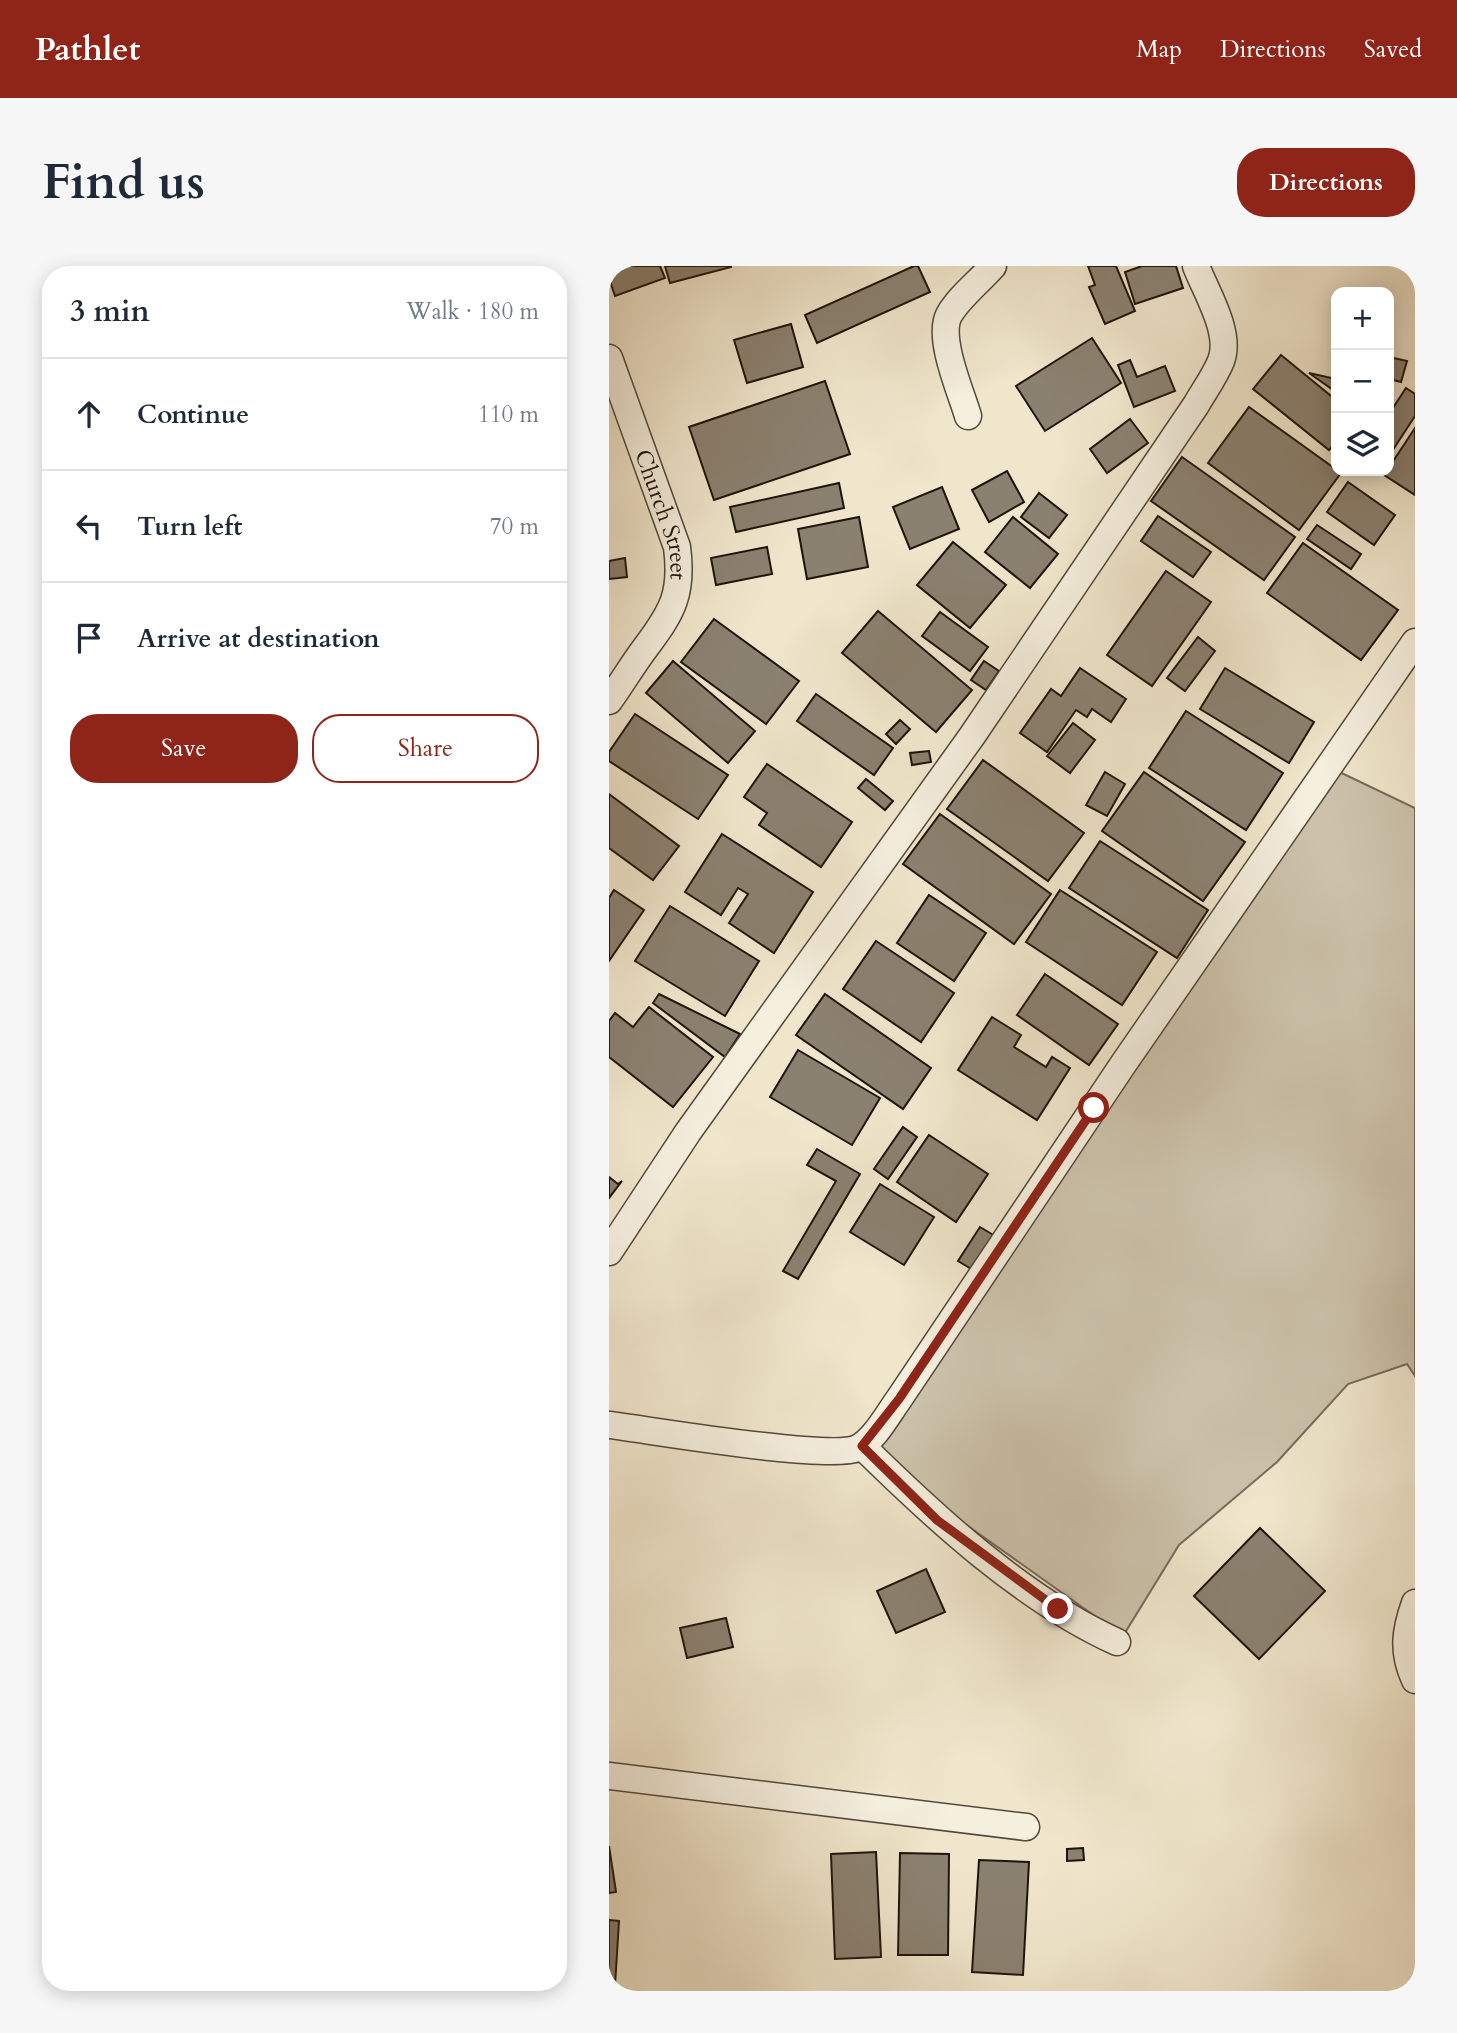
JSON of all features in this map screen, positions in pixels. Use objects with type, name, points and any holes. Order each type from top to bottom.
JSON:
[{"type":"street","points":[[968,416],[952,367],[946,328],[949,315],[993,266]]},
{"type":"street","points":[[609,1252],[688,1132],[972,736],[1196,405],[1221,360],[1223,348],[1217,319],[1196,266]]},
{"type":"street","name":"Church Street","points":[[609,358],[677,547],[679,584],[673,608],[609,701]]},
{"type":"street","points":[[609,1424],[758,1445],[842,1452],[862,1446],[899,1399],[1131,1052],[1415,642]]},
{"type":"street","points":[[862,1446],[937,1520],[1078,1624],[1117,1642]]},
{"type":"street","points":[[1415,1603],[1405,1632],[1406,1661],[1415,1680]]},
{"type":"street","points":[[609,1776],[1026,1827]]},
{"type":"shaded area","points":[[1329,767],[1415,808],[1415,1376],[1407,1364],[1348,1384],[1277,1462],[1179,1545],[1123,1636],[903,1480],[872,1439]]},
{"type":"building","points":[[609,266],[660,266],[665,278],[615,296],[609,278]]},
{"type":"building","points":[[665,266],[731,266],[731,267],[670,283]]},
{"type":"building","points":[[918,266],[930,292],[817,343],[805,315]]},
{"type":"building","points":[[1088,266],[1116,266],[1135,311],[1105,324],[1089,287],[1095,285]]},
{"type":"building","points":[[1142,266],[1176,266],[1183,288],[1135,304],[1125,272]]},
{"type":"building","points":[[791,324],[803,367],[747,383],[734,340]]},
{"type":"building","points":[[1092,338],[1121,383],[1045,431],[1016,386]]},
{"type":"building","points":[[1281,355],[1331,396],[1331,448],[1329,450],[1253,389]]},
{"type":"building","points":[[1394,358],[1407,361],[1401,382],[1394,380]]},
{"type":"building","points":[[1130,360],[1137,377],[1165,366],[1175,391],[1134,407],[1118,365]]},
{"type":"building","points":[[1309,373],[1331,378],[1331,388]]},
{"type":"building","points":[[825,381],[850,454],[714,500],[689,427]]},
{"type":"building","points":[[1406,388],[1415,394],[1415,416],[1394,448],[1394,413],[1394,406]]},
{"type":"building","points":[[1249,407],[1331,466],[1331,476],[1339,476],[1299,530],[1208,463]]},
{"type":"building","points":[[1130,419],[1148,443],[1107,473],[1090,449]]},
{"type":"building","points":[[1415,428],[1415,495],[1386,476],[1394,476],[1394,460]]},
{"type":"building","points":[[1182,457],[1295,537],[1264,580],[1151,501]]},
{"type":"building","points":[[1007,471],[1024,502],[989,522],[972,490]]},
{"type":"building","points":[[1348,482],[1395,515],[1374,545],[1327,512]]},
{"type":"building","points":[[839,483],[844,508],[736,532],[730,507]]},
{"type":"building","points":[[942,487],[959,529],[910,549],[893,507]]},
{"type":"building","points":[[1039,493],[1067,515],[1049,538],[1021,517]]},
{"type":"building","points":[[1158,516],[1211,552],[1193,577],[1141,541]]},
{"type":"building","points":[[859,517],[868,567],[807,579],[798,529]]},
{"type":"building","points":[[1013,517],[1058,554],[1030,588],[985,552]]},
{"type":"building","points":[[1317,525],[1361,554],[1351,569],[1307,539]]},
{"type":"building","points":[[953,542],[1006,585],[970,628],[917,585]]},
{"type":"building","points":[[1303,543],[1398,610],[1361,660],[1267,593]]},
{"type":"building","points":[[767,547],[772,574],[716,585],[711,558]]},
{"type":"building","points":[[625,558],[627,577],[609,579],[609,561]]},
{"type":"building","points":[[1166,571],[1211,602],[1152,686],[1107,655]]},
{"type":"building","points":[[878,611],[972,690],[936,732],[842,653]]},
{"type":"building","points":[[940,612],[988,647],[970,671],[922,636]]},
{"type":"building","points":[[714,619],[799,681],[766,724],[681,662]]},
{"type":"building","points":[[1198,637],[1215,651],[1185,691],[1167,678]]},
{"type":"building","points":[[673,661],[755,731],[728,763],[646,693]]},
{"type":"building","points":[[984,661],[999,671],[986,690],[971,680]]},
{"type":"building","points":[[1080,668],[1126,699],[1111,722],[1092,709],[1087,717],[1076,710],[1047,752],[1020,733],[1051,689],[1061,696]]},
{"type":"building","points":[[1225,668],[1314,722],[1289,763],[1200,709]]},
{"type":"building","points":[[816,694],[893,748],[874,775],[797,721]]},
{"type":"building","points":[[1186,711],[1283,773],[1246,830],[1149,768]]},
{"type":"building","points":[[635,714],[728,775],[698,819],[609,761],[609,752]]},
{"type":"building","points":[[900,720],[910,729],[896,744],[886,734]]},
{"type":"building","points":[[1073,723],[1095,740],[1070,773],[1047,756]]},
{"type":"building","points":[[929,751],[931,762],[912,765],[910,753]]},
{"type":"building","points":[[983,760],[1084,833],[1048,881],[947,809]]},
{"type":"building","points":[[767,764],[852,822],[821,867],[759,825],[767,813],[744,797]]},
{"type":"building","points":[[1105,772],[1125,784],[1107,816],[1086,805]]},
{"type":"building","points":[[1144,772],[1245,842],[1203,901],[1102,831]]},
{"type":"building","points":[[866,779],[893,801],[885,810],[858,788]]},
{"type":"building","points":[[609,794],[679,846],[653,880],[609,848]]},
{"type":"building","points":[[940,814],[1051,894],[1014,944],[903,864]]},
{"type":"building","points":[[722,834],[813,892],[774,953],[729,923],[748,894],[738,888],[721,915],[685,892]]},
{"type":"building","points":[[1100,841],[1208,910],[1177,958],[1069,888]]},
{"type":"building","points":[[614,890],[644,910],[609,961],[609,898]]},
{"type":"building","points":[[1060,890],[1157,952],[1122,1005],[1026,942]]},
{"type":"building","points":[[929,895],[986,933],[954,981],[897,943]]},
{"type":"building","points":[[670,906],[759,961],[725,1016],[635,961]]},
{"type":"building","points":[[876,941],[954,993],[921,1042],[843,989]]},
{"type":"building","points":[[1045,974],[1118,1024],[1089,1065],[1017,1015]]},
{"type":"building","points":[[659,994],[740,1034],[725,1057],[653,1003]]},
{"type":"building","points":[[825,994],[931,1068],[903,1109],[796,1035]]},
{"type":"building","points":[[649,1007],[713,1057],[673,1107],[609,1057],[609,1021],[615,1013],[633,1027]]},
{"type":"building","points":[[992,1017],[1021,1035],[1014,1047],[1046,1067],[1052,1057],[1070,1068],[1037,1120],[958,1070]]},
{"type":"building","points":[[798,1050],[880,1098],[852,1145],[770,1097]]},
{"type":"building","points":[[903,1127],[917,1137],[888,1179],[874,1169]]},
{"type":"building","points":[[929,1135],[988,1174],[956,1222],[897,1182]]},
{"type":"building","points":[[817,1149],[860,1174],[798,1279],[783,1271],[836,1181],[807,1165]]},
{"type":"building","points":[[609,1177],[618,1184],[622,1181],[609,1198]]},
{"type":"building","points":[[880,1184],[934,1217],[904,1265],[850,1232]]},
{"type":"building","points":[[980,1227],[995,1236],[973,1270],[958,1261]]},
{"type":"building","points":[[1260,1528],[1325,1591],[1259,1659],[1194,1596]]},
{"type":"building","points":[[926,1569],[945,1612],[896,1633],[877,1591]]},
{"type":"building","points":[[726,1618],[733,1647],[687,1658],[680,1628]]},
{"type":"building","points":[[609,1846],[616,1892],[609,1893]]},
{"type":"building","points":[[1083,1848],[1084,1860],[1067,1861],[1067,1849]]},
{"type":"building","points":[[876,1852],[881,1957],[835,1959],[831,1854]]},
{"type":"building","points":[[900,1853],[949,1854],[948,1955],[898,1955]]},
{"type":"building","points":[[979,1860],[1029,1862],[1023,1975],[972,1972]]},
{"type":"building","points":[[609,1920],[619,1921],[615,1986],[609,1986]]},
{"type":"route","points":[[1058,1609],[937,1520],[862,1446],[899,1399],[1094,1108]]}]
